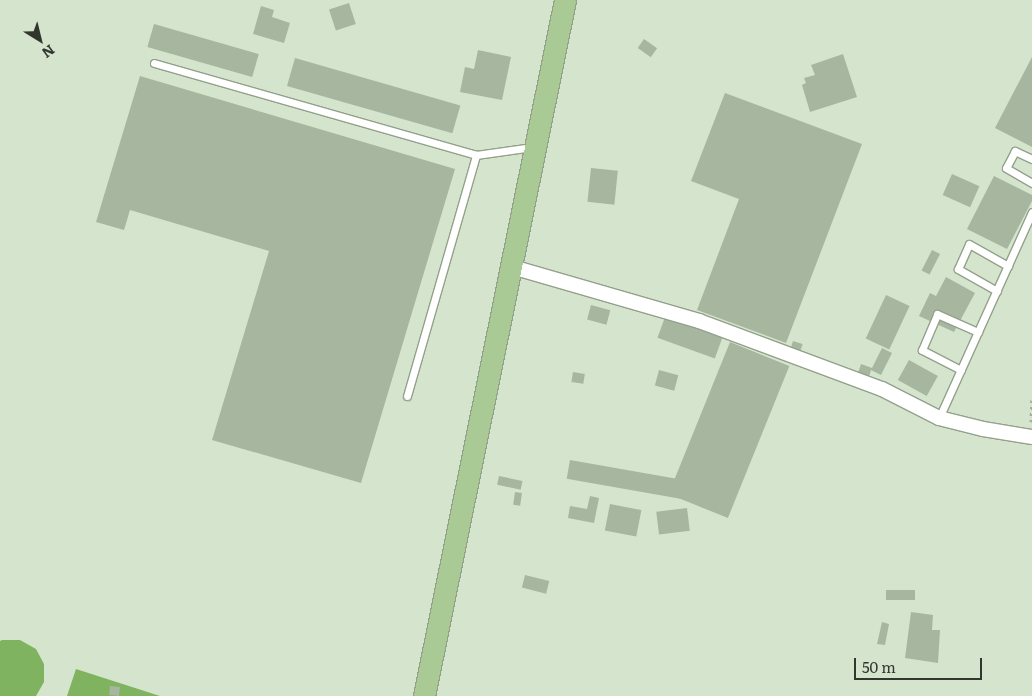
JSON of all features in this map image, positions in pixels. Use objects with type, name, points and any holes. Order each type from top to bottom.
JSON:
[{"type":"main road","points":[[424,696],[565,0]]},
{"type":"street","points":[[512,267],[699,321],[882,389],[940,418],[983,429],[1032,437]]},
{"type":"lane","points":[[154,63],[476,155],[535,147]]},
{"type":"lane","points":[[1032,160],[1015,151],[1006,168],[1032,183]]},
{"type":"lane","points":[[406,396],[476,155]]},
{"type":"lane","points":[[940,418],[1032,212]]},
{"type":"lane","points":[[997,291],[958,269],[969,244],[1008,266]]},
{"type":"lane","points":[[961,370],[922,350],[937,314],[978,332]]},
{"type":"path","points":[[1032,398],[1032,437]]},
{"type":"shaded area","points":[[20,640],[36,649],[44,664],[44,682],[36,696],[0,696],[0,641]]},
{"type":"shaded area","points":[[76,669],[160,696],[67,696]]},
{"type":"building","points":[[349,3],[356,24],[336,30],[329,9]]},
{"type":"building","points":[[261,6],[274,10],[272,17],[290,23],[284,43],[253,34]]},
{"type":"building","points":[[154,24],[259,54],[252,77],[147,47]]},
{"type":"building","points":[[644,39],[657,48],[651,57],[638,48]]},
{"type":"building","points":[[478,50],[511,57],[502,100],[460,92],[465,67],[474,69]]},
{"type":"building","points":[[843,54],[857,97],[810,112],[802,85],[806,83],[804,78],[815,75],[811,65]]},
{"type":"building","points":[[1032,57],[1032,147],[995,128]]},
{"type":"building","points":[[295,58],[460,105],[452,133],[287,86]]},
{"type":"building","points":[[140,76],[455,169],[361,483],[212,440],[269,251],[130,210],[124,230],[96,222]]},
{"type":"building","points":[[725,93],[862,144],[786,343],[697,310],[739,199],[691,181]]},
{"type":"building","points":[[591,168],[618,171],[614,205],[587,202]]},
{"type":"building","points":[[952,174],[979,186],[970,207],[943,195]]},
{"type":"building","points":[[994,176],[1032,195],[1032,201],[1007,249],[967,229]]},
{"type":"building","points":[[932,250],[940,254],[930,275],[922,270]]},
{"type":"building","points":[[946,277],[975,293],[954,332],[919,316],[930,293],[936,296]]},
{"type":"building","points":[[886,295],[910,306],[889,349],[866,339]]},
{"type":"building","points":[[591,305],[610,310],[606,325],[587,319]]},
{"type":"building","points":[[665,317],[722,338],[715,359],[657,338]]},
{"type":"building","points":[[793,341],[803,344],[798,359],[788,356]]},
{"type":"building","points":[[730,342],[789,366],[728,518],[669,494]]},
{"type":"building","points":[[882,348],[892,353],[881,375],[871,370],[869,377],[858,373],[861,364],[872,368]]},
{"type":"building","points":[[909,360],[938,376],[927,396],[898,380]]},
{"type":"building","points":[[659,370],[678,375],[674,391],[655,385]]},
{"type":"building","points":[[573,372],[585,374],[583,384],[571,382]]},
{"type":"building","points":[[570,460],[695,482],[692,501],[567,479]]},
{"type":"building","points":[[499,476],[522,481],[521,490],[497,485]]},
{"type":"building","points":[[515,492],[522,493],[520,506],[513,505]]},
{"type":"building","points":[[590,496],[599,498],[594,523],[568,518],[570,506],[587,509]]},
{"type":"building","points":[[610,504],[641,510],[636,537],[605,531]]},
{"type":"building","points":[[687,508],[690,531],[659,535],[656,512]]},
{"type":"building","points":[[525,575],[549,581],[546,594],[522,588]]},
{"type":"building","points":[[886,590],[915,590],[915,600],[886,600]]},
{"type":"building","points":[[911,612],[933,615],[932,630],[940,630],[938,663],[905,658]]},
{"type":"building","points":[[882,622],[889,624],[885,645],[877,644]]},
{"type":"building","points":[[110,686],[120,687],[119,696],[109,695]]}]
